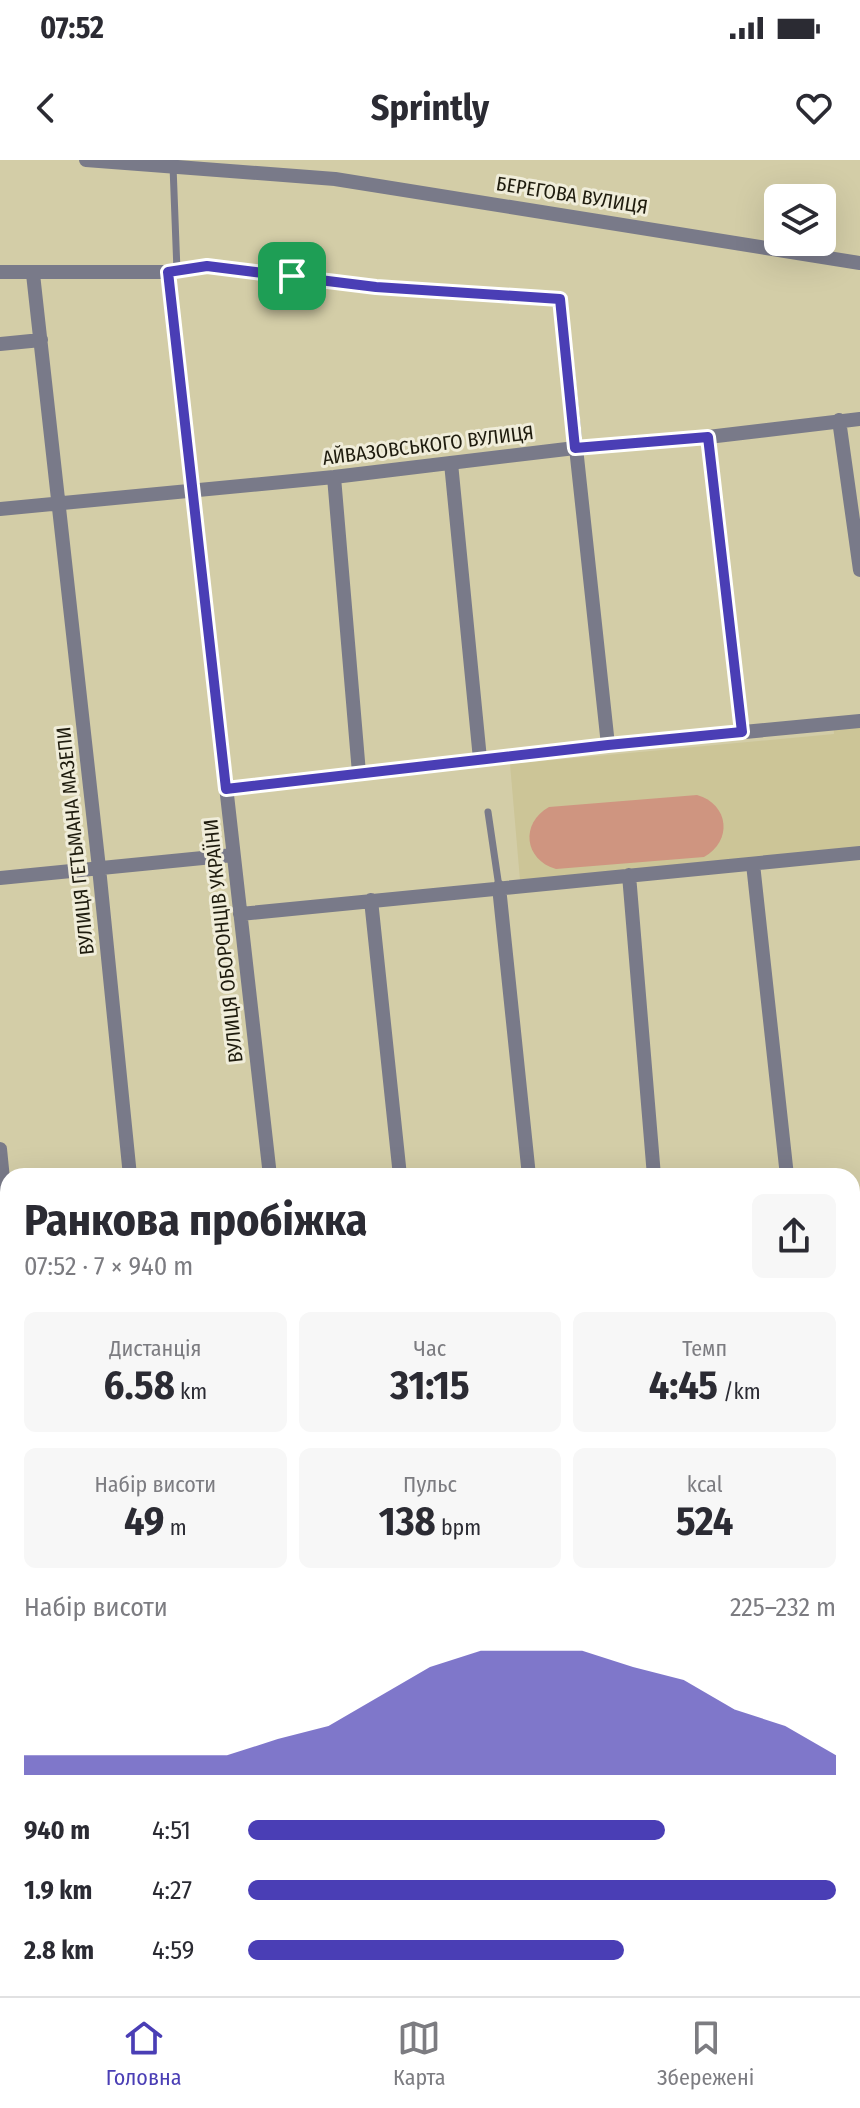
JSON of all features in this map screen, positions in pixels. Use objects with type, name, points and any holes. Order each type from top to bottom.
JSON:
[{"type":"street","name":"БЕРЕГОВА ВУЛИЦЯ","points":[[86,160],[335,179],[860,263]]},
{"type":"street","points":[[0,272],[172,271],[207,266],[376,287],[560,299],[608,745]]},
{"type":"street","name":"ВУЛИЦЯ ОБОРОНЦІВ УКРАЇНИ","points":[[172,271],[192,490],[269,1168]]},
{"type":"street","name":"ВУЛИЦЯ ГЕТЬМАНА МАЗЕПИ","points":[[33,274],[129,1168]]},
{"type":"street","points":[[0,344],[41,340]]},
{"type":"street","name":"АЙВАЗОВСЬКОГО ВУЛИЦЯ","points":[[0,509],[334,477],[575,448],[708,437],[860,419]]},
{"type":"street","points":[[839,420],[860,570]]},
{"type":"street","points":[[708,437],[742,732]]},
{"type":"street","points":[[451,463],[480,759]]},
{"type":"street","points":[[334,477],[359,773]]},
{"type":"street","points":[[226,789],[608,745],[860,721]]},
{"type":"street","points":[[240,914],[860,853]]},
{"type":"street","points":[[0,878],[233,855]]},
{"type":"street","points":[[753,864],[786,1168]]},
{"type":"street","points":[[629,875],[653,1168]]},
{"type":"street","points":[[499,887],[528,1168]]},
{"type":"street","points":[[371,900],[399,1168]]},
{"type":"lane","points":[[172,271],[173,166]]},
{"type":"lane","points":[[488,812],[499,887]]},
{"type":"shaded area","points":[[860,715],[860,849],[520,880],[510,764],[834,734],[833,718]]},
{"type":"shaded area","points":[[697,795],[716,806],[723,823],[720,842],[704,857],[556,869],[537,858],[532,850],[530,831],[533,822],[549,807]]},
{"type":"route","points":[[207,266],[292,276],[376,287],[560,299],[575,448],[708,437],[742,732],[226,789],[168,272],[207,266]]}]
